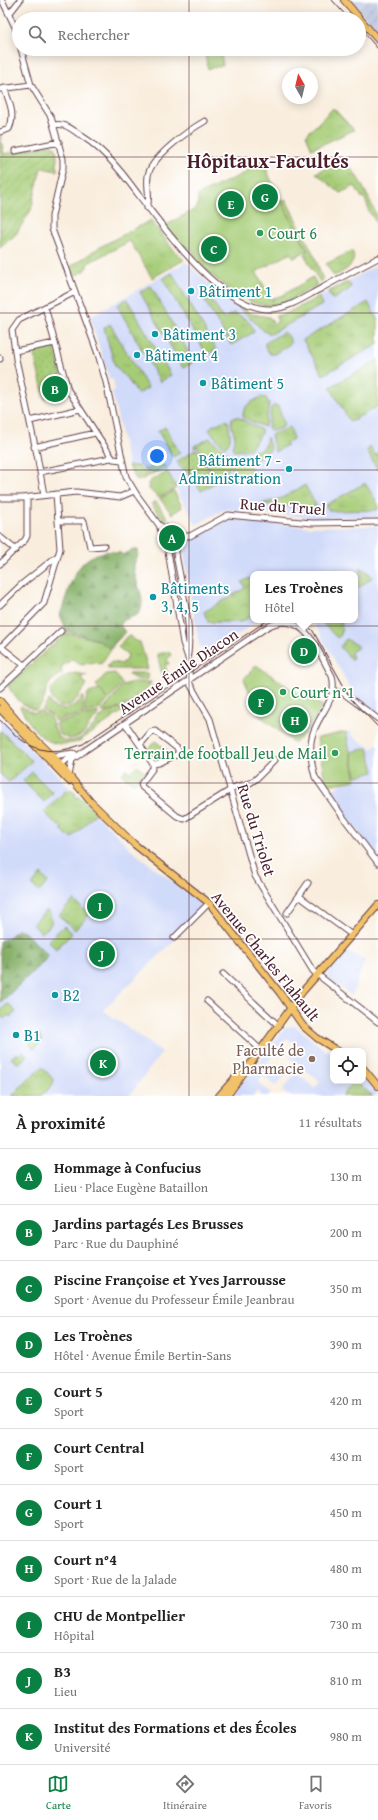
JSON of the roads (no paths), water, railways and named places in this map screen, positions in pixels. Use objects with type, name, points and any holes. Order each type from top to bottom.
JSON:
[{"type":"main road","points":[[344,0],[354,12]]},
{"type":"main road","points":[[366,26],[378,40]]},
{"type":"main road","points":[[0,701],[18,722]]},
{"type":"main road","points":[[0,704],[52,756],[59,767]]},
{"type":"main road","points":[[0,709],[59,767]]},
{"type":"main road","name":"Avenue Charles Flahault","points":[[59,767],[134,844],[209,903],[292,1008],[295,1017],[317,1038],[333,1048]]},
{"type":"main road","name":"Avenue Charles Flahault","points":[[59,767],[80,792],[86,795]]},
{"type":"main road","points":[[227,1096],[317,976],[378,905]]},
{"type":"main road","points":[[219,1096],[243,1069],[246,1069]]},
{"type":"main road","points":[[366,1072],[378,1086]]},
{"type":"street","points":[[2,0],[2,6],[9,14],[12,22]]},
{"type":"street","points":[[9,14],[20,0]]},
{"type":"street","points":[[23,56],[31,85],[51,117],[59,142],[63,168],[52,222],[54,234],[98,354],[106,382],[126,478],[159,525],[164,542],[167,545],[188,658]]},
{"type":"street","points":[[0,132],[9,129],[12,122],[11,106],[1,88],[31,85]]},
{"type":"street","points":[[147,208],[149,197],[147,177],[153,163],[194,127],[205,121]]},
{"type":"street","points":[[54,125],[66,126],[100,149],[121,171],[147,208],[177,246],[217,283],[237,298],[253,306],[263,309],[276,309],[289,305],[378,258]]},
{"type":"street","points":[[14,151],[59,142]]},
{"type":"street","points":[[44,495],[12,334],[14,326],[19,320],[75,292]]},
{"type":"street","points":[[45,307],[68,390],[112,458]]},
{"type":"street","points":[[15,351],[55,344]]},
{"type":"street","points":[[30,421],[80,409]]},
{"type":"street","points":[[34,446],[95,432]]},
{"type":"street","points":[[40,472],[112,458],[114,460],[122,460]]},
{"type":"street","points":[[0,498],[27,498],[76,492],[120,497],[134,491]]},
{"type":"street","points":[[24,665],[0,647],[44,603],[54,573],[56,557],[60,549],[56,494]]},
{"type":"street","points":[[0,564],[16,550],[27,536],[27,498]]},
{"type":"street","name":"Rue du Truel","points":[[178,543],[228,515],[312,523],[378,522]]},
{"type":"street","points":[[58,521],[84,522],[90,547],[104,546]]},
{"type":"street","points":[[159,525],[168,529],[176,529],[181,536],[176,554],[190,643],[188,658],[189,679]]},
{"type":"street","points":[[163,535],[168,529]]},
{"type":"street","name":"Rue du Truel","points":[[181,536],[190,536]]},
{"type":"street","points":[[0,537],[16,550]]},
{"type":"street","points":[[167,545],[172,546],[178,543]]},
{"type":"street","points":[[0,605],[22,584],[56,557]]},
{"type":"street","name":"Avenue Émile Diacon","points":[[59,767],[72,760],[87,748],[273,623]]},
{"type":"street","name":"Avenue Émile Diacon","points":[[291,623],[298,625],[306,631],[332,676],[334,683],[333,694]]},
{"type":"street","points":[[0,688],[61,631]]},
{"type":"street","name":"Rue du Triolet","points":[[189,679],[190,684],[210,719],[255,876],[317,976],[357,1004],[378,1022]]},
{"type":"street","points":[[378,719],[343,693],[337,692],[333,694],[312,735],[314,772],[318,783],[378,863]]},
{"type":"street","points":[[125,723],[153,764],[153,768],[141,784],[142,787],[177,816],[184,819],[231,789],[256,779],[275,760]]},
{"type":"street","points":[[140,745],[151,732],[155,731],[178,749],[178,754],[160,763],[153,764]]},
{"type":"street","name":"Avenue Émile Diacon","points":[[59,767],[64,761],[87,748]]},
{"type":"street","name":"Avenue Émile Diacon","points":[[52,756],[78,752]]},
{"type":"street","points":[[69,776],[72,760]]},
{"type":"street","points":[[287,914],[308,882]]},
{"type":"street","points":[[299,896],[352,936]]},
{"type":"street","points":[[174,938],[209,903]]},
{"type":"street","points":[[223,974],[279,1026]]},
{"type":"street","points":[[207,1001],[260,1050]]},
{"type":"tram line","points":[[332,0],[343,12]]},
{"type":"tram line","points":[[366,35],[378,49]]},
{"type":"tram line","points":[[0,720],[19,738],[37,748],[58,751],[83,744],[264,623]]},
{"type":"tram line","points":[[305,623],[313,631],[351,699],[378,727]]},
{"type":"place","name":"Court 1","points":[[265,197]]},
{"type":"place","name":"Court 5","points":[[231,204]]},
{"type":"place","name":"Court 6","points":[[260,233]]},
{"type":"place","name":"Piscine Françoise et Yves Jarrousse","points":[[214,249]]},
{"type":"place","name":"Bâtiment 1","points":[[191,291]]},
{"type":"place","name":"Bâtiment 3","points":[[155,334]]},
{"type":"place","name":"Bâtiment 4","points":[[137,355]]},
{"type":"place","name":"Bâtiment 5","points":[[203,383]]},
{"type":"place","name":"Jardins partagés Les Brusses","points":[[55,389]]},
{"type":"place","name":"Bâtiment 7 - Administration","points":[[289,469]]},
{"type":"place","name":"Hommage à Confucius","points":[[172,538]]},
{"type":"place","name":"Bâtiments 3, 4, 5","points":[[153,597]]},
{"type":"place","name":"Les Troènes","points":[[304,651]]},
{"type":"place","name":"Court n°1","points":[[283,692]]},
{"type":"place","name":"Court Central","points":[[261,702]]},
{"type":"place","name":"Court n°4","points":[[295,720]]},
{"type":"place","name":"Terrain de football Jeu de Mail","points":[[335,753]]},
{"type":"place","name":"CHU de Montpellier","points":[[100,906]]},
{"type":"place","name":"B3","points":[[102,954]]},
{"type":"place","name":"B2","points":[[55,995]]},
{"type":"place","name":"B1","points":[[16,1035]]},
{"type":"place","name":"Faculté de Pharmacie","points":[[312,1059]]},
{"type":"place","name":"Institut des Formations et des Écoles","points":[[103,1063]]},
{"type":"district","name":"Hôpitaux-Facultés","points":[[268,161]]}]
